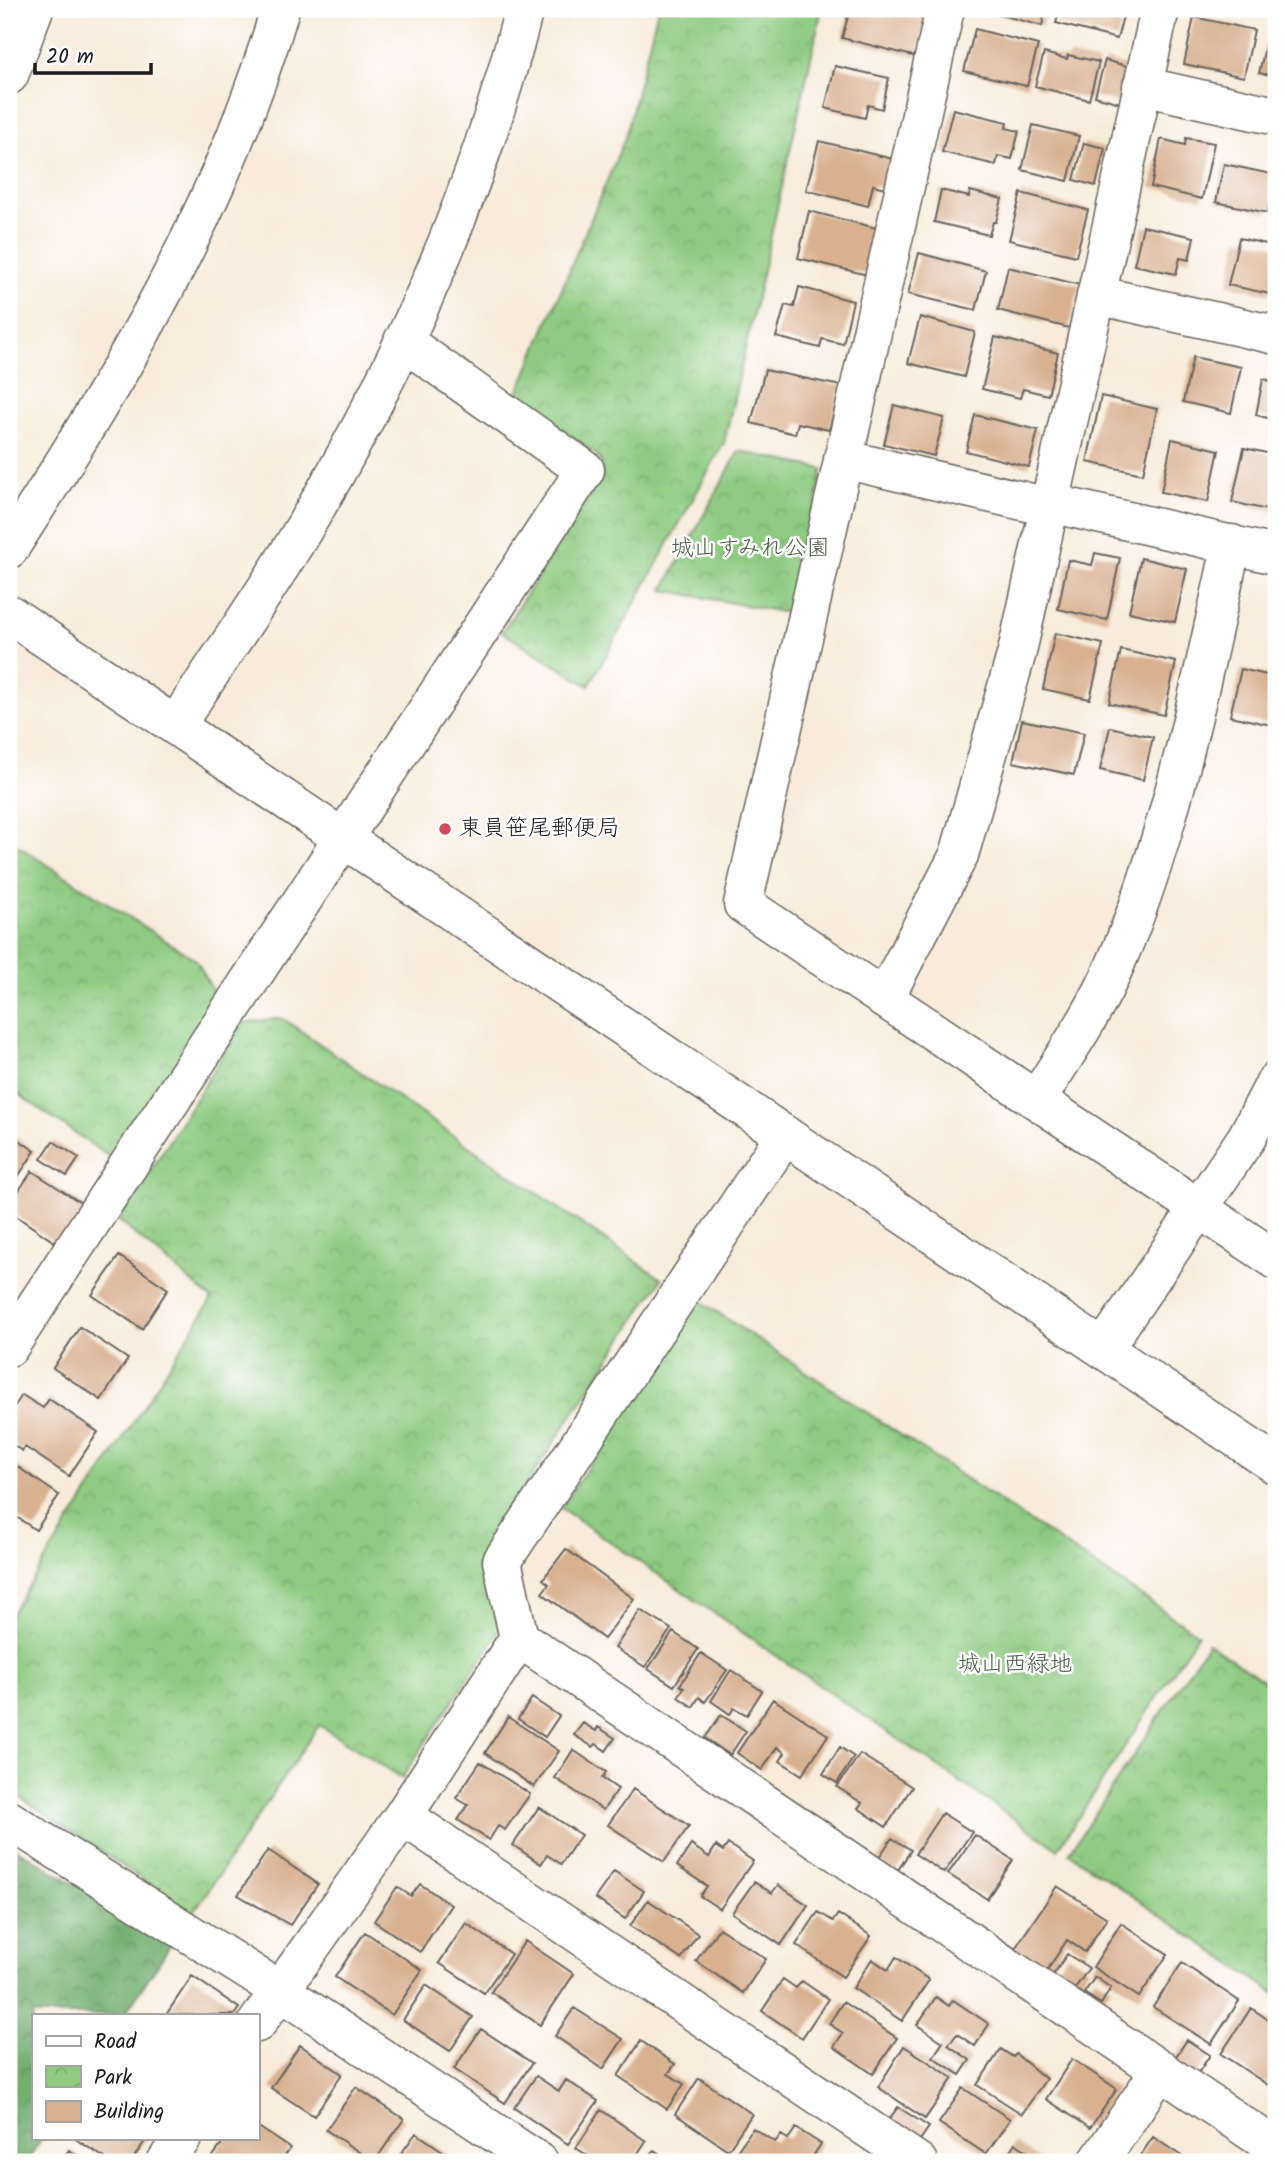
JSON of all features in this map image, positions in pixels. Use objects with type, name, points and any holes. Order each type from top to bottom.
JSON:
[{"type":"street","points":[[9,75],[34,9]]},
{"type":"street","points":[[9,549],[94,418],[178,267],[212,195],[280,9]]},
{"type":"street","points":[[176,725],[294,544],[370,410],[403,341],[474,170],[524,9]]},
{"type":"street","points":[[945,9],[743,904],[1276,1260]]},
{"type":"street","points":[[884,999],[959,855],[1017,652],[1160,9]]},
{"type":"street","points":[[1142,86],[1276,116]]},
{"type":"street","points":[[1096,295],[1276,335]]},
{"type":"street","points":[[9,1348],[21,1301],[343,840],[585,470],[403,341]]},
{"type":"street","points":[[843,459],[1276,555]]},
{"type":"street","points":[[1037,1099],[1095,1006],[1114,968],[1146,887],[1176,789],[1232,544]]},
{"type":"street","points":[[9,614],[1276,1465]]},
{"type":"street","points":[[1104,1349],[1247,1137],[1276,1081]]},
{"type":"street","points":[[785,1135],[502,1561],[519,1637],[1276,2148]]},
{"type":"street","points":[[259,2020],[403,1816],[519,1637]]},
{"type":"street","points":[[403,1816],[918,2162]]},
{"type":"street","points":[[9,1820],[279,1990],[539,2162]]},
{"type":"street","points":[[1098,2162],[1161,2069]]},
{"type":"street","points":[[166,2162],[181,2140]]},
{"type":"green space","points":[[658,9],[822,9],[724,443],[589,686],[502,632],[602,475],[602,464],[598,456],[517,395],[625,138]]},
{"type":"green space","name":"城山すみれ公園","points":[[739,451],[823,469],[793,614],[663,590]]},
{"type":"green space","points":[[9,840],[196,960],[219,1002],[114,1160],[9,1088]]},
{"type":"green space","points":[[282,1018],[662,1279],[481,1553],[500,1630],[402,1778],[319,1725],[193,1913],[9,1790],[9,1617],[212,1299],[119,1221],[243,1023]]},
{"type":"green space","name":"城山西緑地","points":[[699,1300],[1198,1634],[1058,1849],[561,1508]]},
{"type":"green space","points":[[1208,1643],[1276,1689],[1276,1994],[1069,1853]]},
{"type":"green space","points":[[9,1844],[172,1943],[125,2014],[32,2014],[32,2140],[41,2140],[26,2162],[9,2162]]},
{"type":"building","points":[[850,9],[903,9],[928,15],[917,57],[842,38]]},
{"type":"building","points":[[978,9],[1046,9],[1042,26]]},
{"type":"building","points":[[1060,9],[1125,9],[1117,39],[1056,23]]},
{"type":"building","points":[[1194,17],[1254,30],[1244,77],[1184,64]]},
{"type":"building","points":[[975,29],[1038,45],[1027,86],[964,71]]},
{"type":"building","points":[[1269,31],[1276,33],[1276,76],[1259,73]]},
{"type":"building","points":[[1044,53],[1067,59],[1068,55],[1099,62],[1089,100],[1035,86]]},
{"type":"building","points":[[1105,60],[1130,67],[1120,103],[1095,96]]},
{"type":"building","points":[[835,66],[889,78],[882,109],[868,105],[865,118],[825,108]]},
{"type":"building","points":[[953,109],[1007,122],[1006,128],[1019,131],[1012,159],[998,156],[996,165],[942,152]]},
{"type":"building","points":[[1033,125],[1079,136],[1068,181],[1022,170]]},
{"type":"building","points":[[1186,138],[1214,143],[1202,199],[1151,187],[1161,139],[1185,145]]},
{"type":"building","points":[[819,141],[893,159],[885,188],[873,185],[868,206],[806,190]]},
{"type":"building","points":[[1084,143],[1105,148],[1096,186],[1074,180]]},
{"type":"building","points":[[1224,164],[1276,175],[1276,208],[1269,207],[1268,213],[1216,202]]},
{"type":"building","points":[[941,190],[969,197],[970,191],[1002,199],[996,222],[993,222],[989,235],[934,222]]},
{"type":"building","points":[[1021,193],[1088,210],[1076,256],[1009,240]]},
{"type":"building","points":[[809,211],[888,231],[876,277],[798,258]]},
{"type":"building","points":[[1143,226],[1194,237],[1189,260],[1180,258],[1176,274],[1134,265]]},
{"type":"building","points":[[1239,238],[1276,246],[1276,265],[1270,294],[1228,285]]},
{"type":"building","points":[[919,253],[986,271],[976,310],[908,294]]},
{"type":"building","points":[[1008,267],[1080,285],[1069,328],[998,310]]},
{"type":"building","points":[[799,287],[853,301],[843,344],[822,339],[820,348],[776,337],[785,305],[794,307]]},
{"type":"building","points":[[920,317],[975,332],[964,377],[908,363]]},
{"type":"building","points":[[995,337],[1058,353],[1048,395],[1023,389],[1020,398],[982,389]]},
{"type":"building","points":[[1193,357],[1241,367],[1231,413],[1183,402]]},
{"type":"building","points":[[765,370],[841,386],[829,430],[798,423],[795,434],[751,423]]},
{"type":"building","points":[[1263,379],[1276,382],[1276,433],[1270,431],[1272,419],[1256,415]]},
{"type":"building","points":[[1101,396],[1157,409],[1143,474],[1087,462]]},
{"type":"building","points":[[894,405],[944,418],[934,456],[884,444]]},
{"type":"building","points":[[975,415],[1038,430],[1029,467],[966,451]]},
{"type":"building","points":[[1172,439],[1219,450],[1208,502],[1161,492]]},
{"type":"building","points":[[1244,448],[1276,455],[1276,512],[1232,502]]},
{"type":"building","points":[[1095,553],[1120,558],[1107,620],[1058,609],[1068,560],[1092,565]]},
{"type":"building","points":[[1141,558],[1187,569],[1175,622],[1129,612]]},
{"type":"building","points":[[1055,633],[1103,644],[1090,699],[1043,689]]},
{"type":"building","points":[[1121,650],[1176,662],[1164,715],[1109,703]]},
{"type":"building","points":[[1241,669],[1276,677],[1276,726],[1230,716]]},
{"type":"building","points":[[1022,720],[1084,733],[1074,775],[1013,762]]},
{"type":"building","points":[[1110,727],[1153,737],[1143,780],[1100,770]]},
{"type":"building","points":[[9,1133],[35,1151],[9,1190]]},
{"type":"building","points":[[53,1141],[79,1158],[67,1176],[41,1159]]},
{"type":"building","points":[[32,1171],[89,1208],[63,1248],[9,1211],[9,1205]]},
{"type":"building","points":[[119,1256],[168,1289],[142,1329],[92,1295]]},
{"type":"building","points":[[80,1327],[128,1359],[101,1400],[53,1368]]},
{"type":"building","points":[[22,1395],[43,1408],[49,1399],[98,1432],[69,1476],[25,1447],[22,1451],[9,1442],[9,1415]]},
{"type":"building","points":[[9,1461],[59,1495],[36,1530],[9,1512]]},
{"type":"building","points":[[566,1549],[634,1599],[604,1639],[542,1593],[549,1584],[543,1579]]},
{"type":"building","points":[[640,1610],[671,1629],[645,1667],[615,1648]]},
{"type":"building","points":[[673,1632],[698,1649],[674,1686],[648,1669]]},
{"type":"building","points":[[701,1653],[727,1670],[705,1702],[699,1697],[693,1707],[678,1697],[684,1688],[680,1685]]},
{"type":"building","points":[[731,1670],[762,1691],[747,1715],[734,1708],[730,1714],[711,1701]]},
{"type":"building","points":[[532,1698],[559,1716],[545,1737],[518,1719]]},
{"type":"building","points":[[773,1699],[828,1735],[802,1775],[780,1761],[785,1753],[777,1747],[762,1770],[737,1753]]},
{"type":"building","points":[[721,1715],[746,1731],[730,1755],[705,1738]]},
{"type":"building","points":[[508,1717],[559,1751],[534,1787],[485,1753]]},
{"type":"building","points":[[583,1723],[596,1731],[598,1727],[615,1738],[606,1751],[596,1744],[593,1747],[574,1735]]},
{"type":"building","points":[[840,1747],[854,1757],[837,1783],[823,1774]]},
{"type":"building","points":[[573,1750],[606,1772],[602,1778],[618,1789],[603,1810],[555,1778]]},
{"type":"building","points":[[860,1754],[912,1787],[886,1827],[858,1808],[862,1803],[837,1787]]},
{"type":"building","points":[[480,1762],[530,1794],[505,1830],[498,1826],[489,1840],[458,1820],[468,1805],[456,1798]]},
{"type":"building","points":[[633,1789],[689,1826],[664,1862],[608,1825]]},
{"type":"building","points":[[539,1807],[581,1835],[561,1864],[547,1855],[541,1864],[513,1845]]},
{"type":"building","points":[[942,1813],[972,1832],[944,1873],[915,1854]]},
{"type":"building","points":[[975,1835],[1013,1860],[987,1899],[948,1874]]},
{"type":"building","points":[[892,1838],[911,1850],[896,1873],[877,1860]]},
{"type":"building","points":[[728,1844],[753,1861],[720,1909],[700,1896],[707,1886],[677,1866],[691,1845],[709,1857],[716,1846],[723,1851]]},
{"type":"building","points":[[268,1850],[318,1884],[290,1925],[238,1895]]},
{"type":"building","points":[[614,1871],[644,1891],[625,1919],[595,1898]]},
{"type":"building","points":[[754,1882],[772,1893],[778,1885],[808,1905],[781,1945],[732,1913]]},
{"type":"building","points":[[420,1884],[451,1905],[420,1952],[374,1921],[397,1887],[411,1896]]},
{"type":"building","points":[[1057,1886],[1107,1918],[1085,1952],[1067,1940],[1046,1972],[1014,1950]]},
{"type":"building","points":[[648,1900],[698,1934],[681,1959],[630,1926]]},
{"type":"building","points":[[818,1912],[833,1921],[838,1914],[871,1936],[843,1977],[796,1945]]},
{"type":"building","points":[[466,1923],[511,1954],[484,1993],[439,1963]]},
{"type":"building","points":[[1121,1923],[1168,1954],[1139,1997],[1093,1967]]},
{"type":"building","points":[[719,1928],[766,1959],[743,1993],[696,1961]]},
{"type":"building","points":[[365,1932],[422,1970],[392,2015],[335,1977]]},
{"type":"building","points":[[525,1941],[574,1974],[540,2025],[491,1992]]},
{"type":"building","points":[[1067,1954],[1089,1968],[1071,1994],[1050,1980]]},
{"type":"building","points":[[896,1957],[929,1980],[902,2021],[853,1988],[872,1959],[888,1970]]},
{"type":"building","points":[[1182,1963],[1239,2001],[1211,2044],[1153,2007]]},
{"type":"building","points":[[192,1976],[239,2008],[235,2014],[167,2014]]},
{"type":"building","points":[[1095,1977],[1111,1988],[1101,2004],[1084,1993]]},
{"type":"building","points":[[783,1979],[796,1988],[802,1981],[828,1999],[802,2038],[762,2011]]},
{"type":"building","points":[[426,1985],[473,2017],[450,2051],[403,2020]]},
{"type":"building","points":[[936,1997],[949,2006],[953,2000],[989,2024],[975,2046],[957,2034],[948,2045],[970,2060],[960,2075],[933,2057],[943,2042],[917,2025]]},
{"type":"building","points":[[843,2002],[897,2038],[873,2074],[834,2047],[843,2033],[829,2024]]},
{"type":"building","points":[[574,2008],[623,2039],[603,2069],[555,2036]]},
{"type":"building","points":[[1251,2008],[1276,2025],[1276,2072],[1268,2085],[1221,2054]]},
{"type":"building","points":[[481,2029],[532,2063],[505,2103],[454,2069]]},
{"type":"building","points":[[1187,2040],[1210,2055],[1196,2076],[1173,2061]]},
{"type":"building","points":[[641,2041],[675,2064],[668,2074],[684,2084],[667,2109],[618,2076]]},
{"type":"building","points":[[300,2045],[342,2074],[314,2116],[271,2088]]},
{"type":"building","points":[[904,2046],[953,2078],[925,2119],[878,2087]]},
{"type":"building","points":[[1001,2049],[1013,2057],[1016,2054],[1046,2079],[1022,2114],[977,2085]]},
{"type":"building","points":[[1072,2059],[1117,2089],[1090,2128],[1046,2099]]},
{"type":"building","points":[[536,2076],[559,2091],[566,2080],[598,2101],[568,2144],[514,2108]]},
{"type":"building","points":[[699,2078],[752,2114],[728,2150],[675,2114]]},
{"type":"building","points":[[356,2087],[404,2119],[374,2162],[326,2130]]},
{"type":"building","points":[[963,2088],[1010,2119],[986,2154],[939,2123]]},
{"type":"building","points":[[898,2107],[929,2127],[916,2146],[885,2125]]},
{"type":"building","points":[[601,2110],[646,2141],[632,2162],[598,2162],[576,2148]]},
{"type":"building","points":[[259,2127],[290,2148],[281,2162],[209,2162],[225,2140],[259,2140]]},
{"type":"building","points":[[753,2128],[775,2142],[781,2135],[788,2139],[796,2128],[821,2144],[809,2162],[733,2162],[731,2160]]},
{"type":"building","points":[[416,2133],[459,2162],[395,2162]]},
{"type":"building","points":[[1153,2137],[1177,2153],[1190,2162],[1136,2162]]},
{"type":"building","points":[[77,2140],[146,2140],[131,2162],[111,2162]]},
{"type":"building","points":[[1015,2143],[1043,2162],[1003,2162]]},
{"type":"building","points":[[69,2150],[87,2162],[61,2162]]},
{"type":"building","points":[[654,2150],[673,2162],[646,2162]]},
{"type":"place","name":"東員笹尾郵便局","points":[[445,829]]}]
